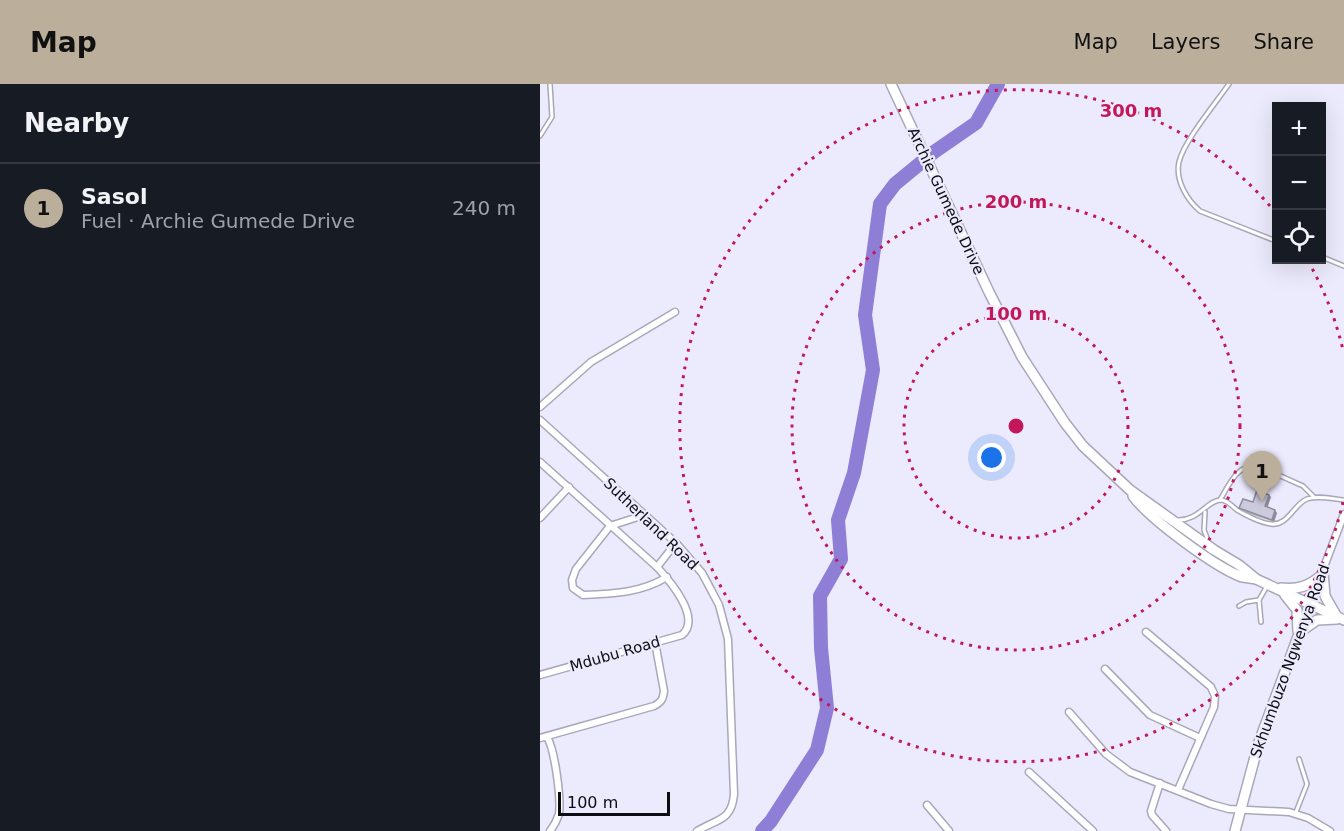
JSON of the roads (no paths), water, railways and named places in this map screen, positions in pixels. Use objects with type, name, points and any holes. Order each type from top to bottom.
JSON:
[{"type":"main road","name":"Archie Gumede Drive","points":[[891,84],[1006,325],[1044,392],[1083,446],[1130,490],[1256,579],[1341,619]]},
{"type":"main road","name":"Archie Gumede Drive","points":[[1130,490],[1144,509],[1198,550],[1243,577],[1256,579]]},
{"type":"main road","points":[[1276,588],[1304,587],[1323,574]]},
{"type":"main road","points":[[1323,574],[1325,596],[1341,619]]},
{"type":"main road","points":[[1276,588],[1297,610],[1299,634]]},
{"type":"main road","name":"Skhumbuzo Ngwenya Road","points":[[1235,831],[1259,742],[1310,604]]},
{"type":"main road","points":[[1299,634],[1317,620],[1341,619]]},
{"type":"street","points":[[540,407],[591,362],[675,312]]},
{"type":"street","name":"Sutherland Road","points":[[540,420],[676,543],[702,573],[719,605],[728,639],[734,794],[729,813],[697,831]]},
{"type":"street","points":[[540,462],[569,487],[610,526],[667,577],[653,585],[636,590],[583,596],[576,593],[572,584],[576,568],[610,526],[644,514]]},
{"type":"street","points":[[540,518],[569,487]]},
{"type":"street","name":"Skhumbuzo Ngwenya Road","points":[[1310,604],[1344,514]]},
{"type":"street","points":[[657,567],[676,543]]},
{"type":"street","name":"Mdubu Road","points":[[540,675],[682,635],[687,628],[688,618],[684,605],[667,577]]},
{"type":"street","points":[[1146,632],[1214,691],[1216,701],[1178,790]]},
{"type":"street","points":[[543,738],[664,699],[655,642]]},
{"type":"street","points":[[1105,669],[1154,718],[1200,738]]},
{"type":"street","points":[[1069,712],[1106,753],[1122,767],[1211,804],[1241,810],[1295,814],[1308,818],[1330,831]]},
{"type":"street","points":[[543,738],[550,743],[555,762],[559,810],[550,831]]},
{"type":"street","points":[[1029,772],[1093,831]]},
{"type":"street","points":[[1160,783],[1151,811],[1166,831]]},
{"type":"street","points":[[927,805],[949,831]]},
{"type":"lane","points":[[540,136],[552,117],[550,84]]},
{"type":"lane","points":[[1229,84],[1189,142],[1179,161],[1178,172],[1190,203],[1200,211],[1272,239]]},
{"type":"lane","points":[[1326,259],[1344,266]]},
{"type":"lane","points":[[1170,519],[1184,520],[1205,510],[1220,500],[1238,471],[1251,465],[1256,465],[1303,486],[1314,497]]},
{"type":"lane","points":[[1220,500],[1269,524],[1276,524],[1290,516],[1304,500],[1314,497],[1344,500]]},
{"type":"lane","points":[[1205,510],[1204,530],[1214,550]]},
{"type":"lane","points":[[1239,606],[1246,602],[1259,600],[1276,588]]},
{"type":"lane","points":[[1259,600],[1261,622]]},
{"type":"lane","points":[[1295,814],[1307,784],[1299,759]]},
{"type":"waterway","points":[[762,831],[771,821],[817,750],[827,708],[821,648],[820,596],[841,559],[838,520],[854,473],[873,370],[865,315],[880,204],[895,184],[934,152],[976,123],[998,84]]},
{"type":"place","name":"Sasol","points":[[1262,501]]}]
